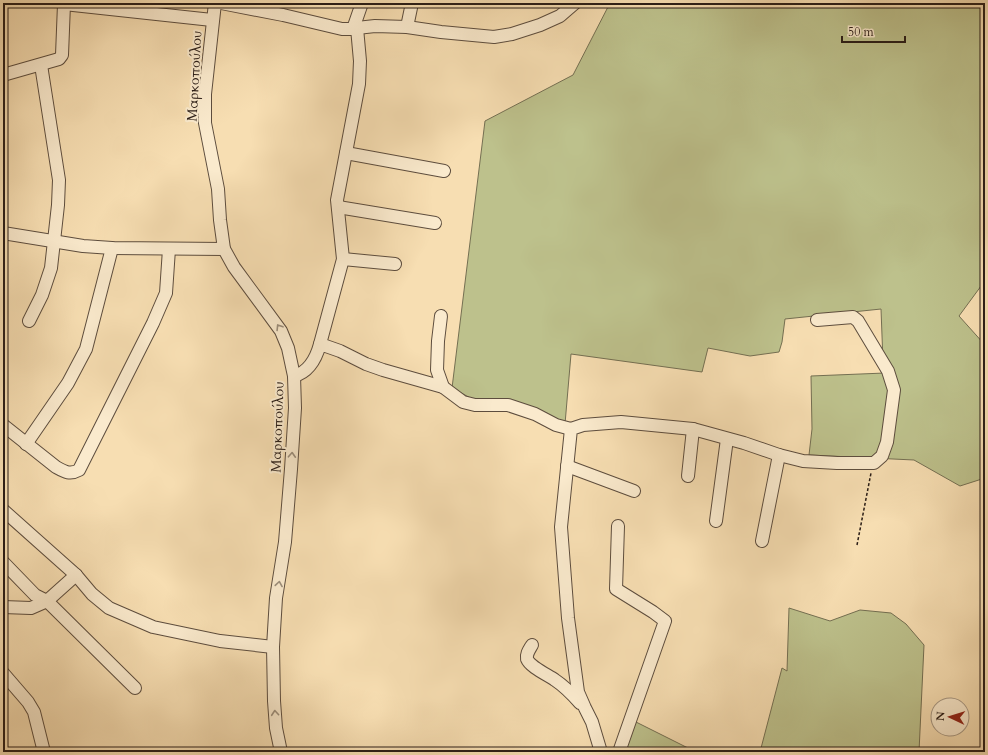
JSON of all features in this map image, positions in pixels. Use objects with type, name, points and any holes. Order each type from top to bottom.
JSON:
[{"type":"street","name":"Μαρκοπούλου","points":[[215,3],[212,20],[205,123],[218,189],[224,248],[234,267],[281,331],[288,348],[294,376],[291,469],[285,542],[276,598],[273,647],[276,728],[281,752]]},
{"type":"street","points":[[221,3],[283,15],[342,29],[375,26],[407,27],[494,37],[512,34],[540,26],[560,16],[575,3]]},
{"type":"street","points":[[294,376],[300,374],[309,367],[318,352],[343,258],[337,200],[359,84],[360,61],[355,29],[362,3]]},
{"type":"street","points":[[407,27],[412,3]]},
{"type":"street","points":[[3,75],[41,65],[58,59],[62,55],[64,4],[212,20]]},
{"type":"street","points":[[29,322],[42,295],[51,268],[58,205],[59,180],[41,65]]},
{"type":"street","points":[[346,153],[444,171]]},
{"type":"street","points":[[338,207],[435,223]]},
{"type":"street","points":[[3,233],[83,246],[112,248],[224,248]]},
{"type":"street","points":[[26,444],[68,383],[86,349],[112,248]]},
{"type":"street","points":[[3,425],[56,467],[66,472],[73,473],[79,470],[153,323],[166,293],[169,249]]},
{"type":"street","points":[[343,258],[395,264]]},
{"type":"street","points":[[441,316],[437,370],[443,387]]},
{"type":"street","points":[[320,344],[383,370],[443,387],[463,402],[475,405],[508,405],[535,414],[556,425],[571,429],[583,425],[621,422],[692,429],[780,455],[803,460],[817,462],[874,463],[882,456],[887,442],[894,390],[888,371],[858,321],[852,317],[817,320]]},
{"type":"street","points":[[571,429],[561,527],[568,618],[578,692],[592,722],[601,752]]},
{"type":"street","points":[[688,476],[692,429]]},
{"type":"street","points":[[716,521],[727,439]]},
{"type":"street","points":[[762,541],[780,455]]},
{"type":"street","points":[[567,466],[634,492]]},
{"type":"street","points":[[3,510],[76,575],[92,594],[109,608],[152,627],[220,641],[273,647]]},
{"type":"street","points":[[618,526],[616,589],[665,621],[619,752]]},
{"type":"street","points":[[3,562],[35,595],[47,601],[135,688]]},
{"type":"street","points":[[3,608],[31,608],[47,601],[76,575]]},
{"type":"street","points":[[532,646],[528,652],[527,659],[530,664],[573,694],[585,708]]},
{"type":"street","points":[[3,673],[28,702],[34,712],[44,752]]},
{"type":"path","points":[[856,545],[874,463]]},
{"type":"path","points":[[3,745],[8,752]]},
{"type":"green space","points":[[610,3],[985,3],[985,282],[959,316],[985,345],[985,478],[960,486],[914,460],[809,455],[812,429],[811,376],[885,373],[883,362],[881,309],[785,319],[779,352],[750,356],[708,348],[702,372],[571,354],[565,424],[476,401],[452,388],[485,121],[573,75]]},
{"type":"green space","points":[[789,608],[830,621],[860,610],[891,613],[906,624],[924,645],[919,752],[760,752],[782,668],[787,671]]},
{"type":"green space","points":[[634,721],[696,752],[622,752]]}]
